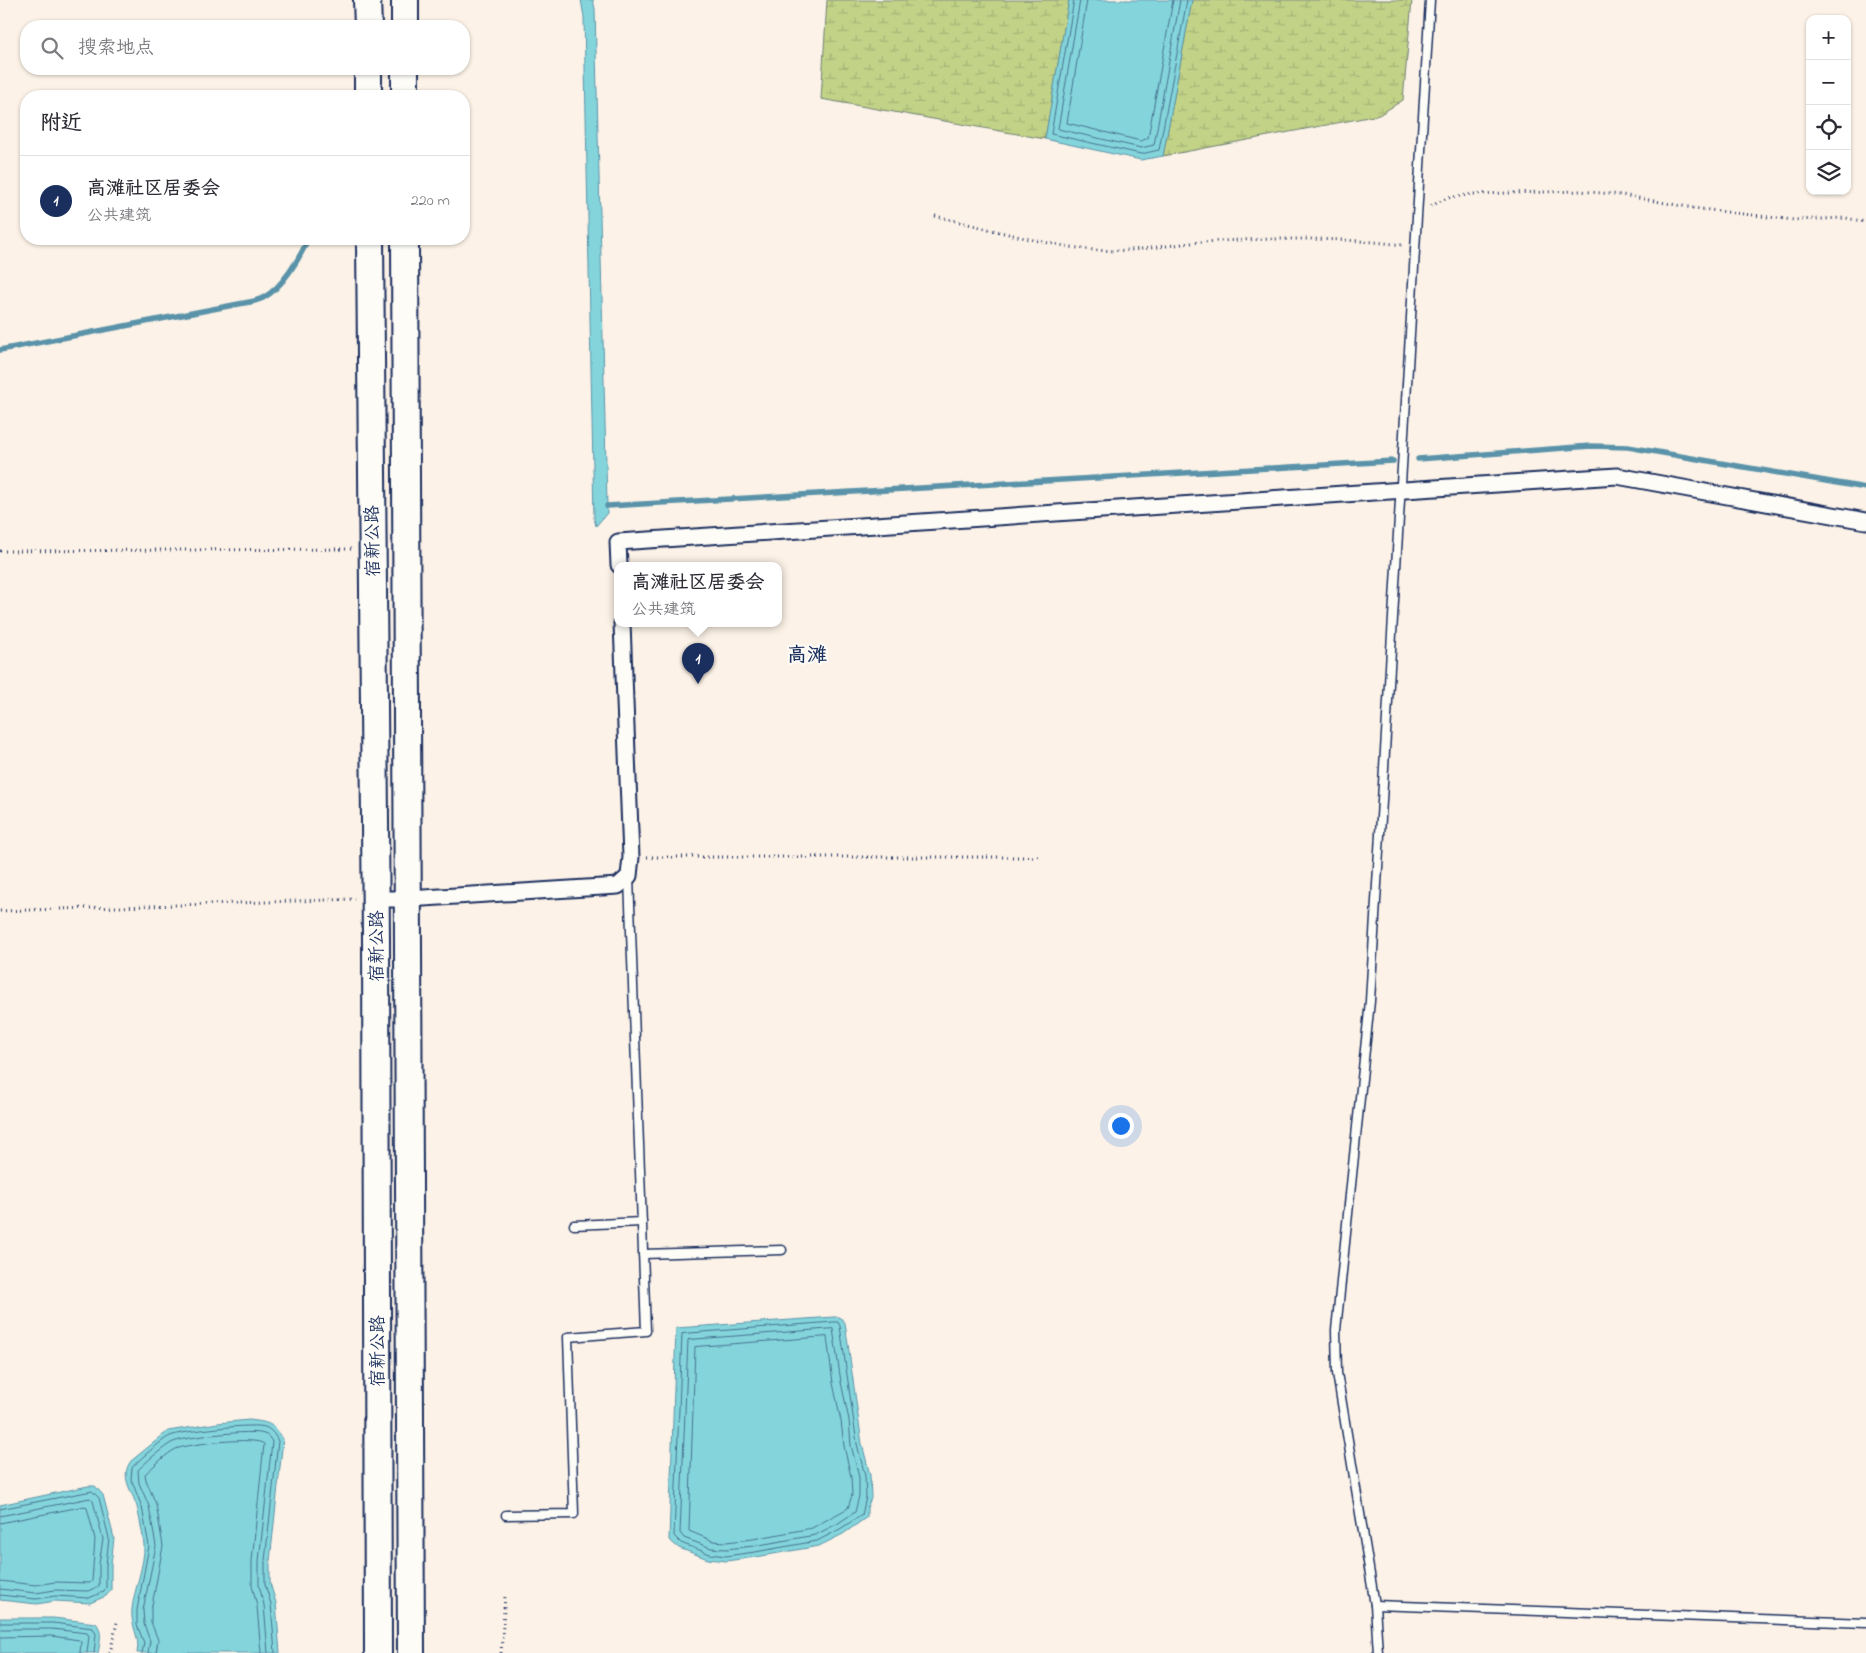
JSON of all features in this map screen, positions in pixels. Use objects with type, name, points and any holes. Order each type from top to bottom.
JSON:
[{"type":"highway","points":[[368,75],[368,90]]},
{"type":"highway","points":[[405,75],[405,90]]},
{"type":"highway","name":"宿新公路","points":[[370,245],[378,1653]]},
{"type":"highway","name":"宿新公路","points":[[405,245],[411,1653]]},
{"type":"street","points":[[619,562],[618,542],[1617,476],[1866,521]]},
{"type":"street","points":[[375,899],[408,899],[618,886],[629,876],[631,857],[622,627]]},
{"type":"lane","points":[[1378,1653],[1375,1604],[1337,1372],[1336,1330],[1370,1001],[1430,0]]},
{"type":"lane","points":[[506,1515],[574,1514],[568,1337],[646,1331],[629,876]]},
{"type":"lane","points":[[574,1225],[642,1222]]},
{"type":"lane","points":[[643,1254],[782,1250]]},
{"type":"lane","points":[[1375,1604],[1866,1623]]},
{"type":"path","points":[[1417,213],[1447,198],[1473,194],[1580,191],[1693,208],[1794,220],[1846,218],[1866,222]]},
{"type":"path","points":[[936,216],[1051,243],[1095,250],[1128,250],[1174,244],[1274,239],[1368,241],[1415,246]]},
{"type":"path","points":[[0,551],[372,549]]},
{"type":"path","points":[[631,857],[1042,857]]},
{"type":"path","points":[[0,911],[375,899]]},
{"type":"path","points":[[501,1653],[505,1596]]},
{"type":"path","points":[[110,1653],[117,1622]]},
{"type":"green space","points":[[827,0],[1069,0],[1045,139],[821,99]]},
{"type":"green space","points":[[1192,0],[1412,0],[1403,100],[1379,115],[1163,156]]},
{"type":"water","points":[[581,0],[593,0],[595,9],[607,506],[607,513],[596,526],[594,518],[584,17]]},
{"type":"water","points":[[1069,0],[1192,0],[1163,156],[1141,160],[1045,139]]},
{"type":"water","points":[[840,1317],[845,1323],[862,1444],[870,1475],[871,1498],[867,1508],[867,1517],[843,1534],[819,1546],[756,1557],[726,1561],[708,1559],[679,1548],[669,1540],[676,1328]]},
{"type":"water","points":[[249,1420],[273,1426],[283,1439],[270,1561],[270,1583],[276,1603],[280,1653],[137,1653],[138,1642],[132,1621],[132,1609],[143,1560],[144,1545],[138,1511],[128,1486],[127,1467],[131,1461],[168,1431]]},
{"type":"water","points":[[95,1486],[103,1495],[114,1538],[111,1590],[106,1596],[90,1603],[55,1601],[37,1604],[0,1600],[0,1505]]},
{"type":"water","points":[[0,1618],[53,1618],[96,1623],[100,1633],[98,1653],[0,1653]]},
{"type":"waterway","points":[[0,350],[258,300],[270,293],[283,280],[305,245]]},
{"type":"waterway","points":[[1418,459],[1591,446],[1628,447],[1866,488]]},
{"type":"waterway","points":[[607,506],[1393,461]]},
{"type":"place","name":"高滩社区居委会","points":[[698,684]]},
{"type":"district","name":"高滩","points":[[807,654]]}]
